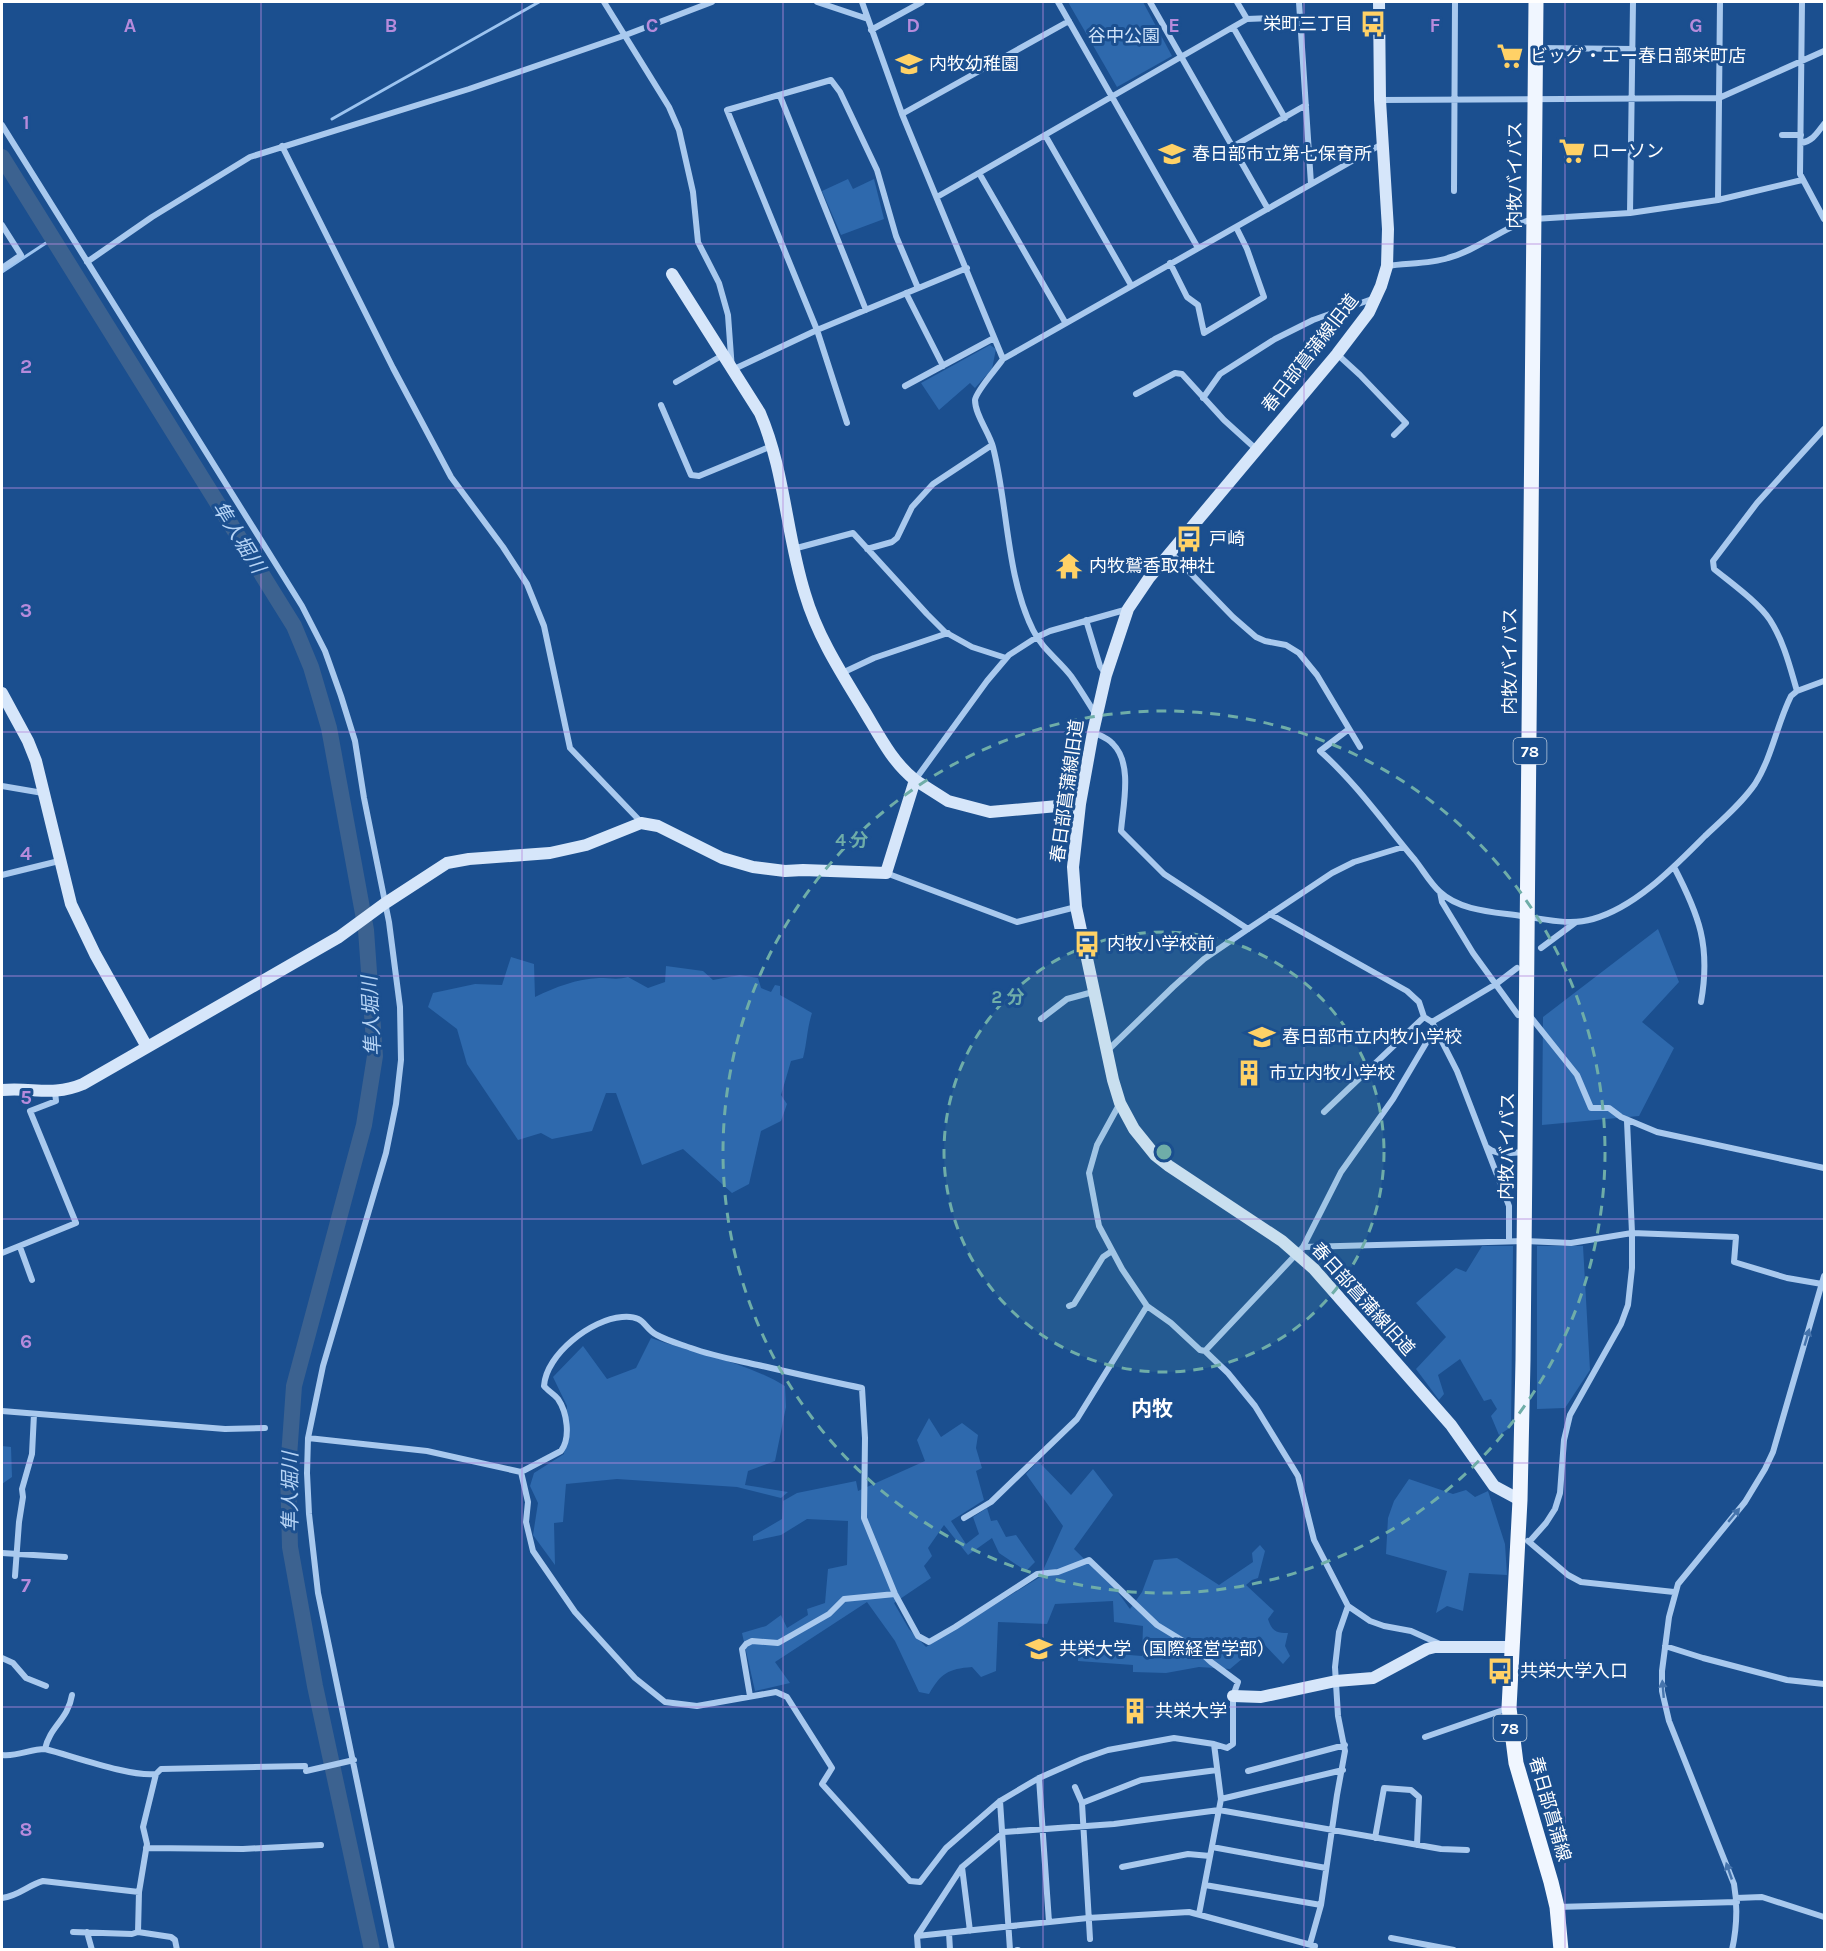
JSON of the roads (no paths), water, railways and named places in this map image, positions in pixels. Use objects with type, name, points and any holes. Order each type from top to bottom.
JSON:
[{"type":"main road","name":"内牧バイパス","points":[[1520,1500],[1526,1151],[1523,1014],[1528,917],[1536,2]]},
{"type":"main road","name":"春日部菖蒲線","points":[[1520,1500],[1524,1541],[1512,1647],[1509,1708],[1516,1763],[1557,1907],[1561,1950]]},
{"type":"street","points":[[604,2],[669,107],[679,130],[693,192],[698,242],[718,283],[728,315],[732,370]]},
{"type":"street","points":[[87,262],[152,217],[250,157],[436,99],[623,36],[712,2]]},
{"type":"street","points":[[817,2],[868,19]]},
{"type":"street","points":[[862,2],[902,114],[1003,359]]},
{"type":"street","points":[[872,30],[922,2]]},
{"type":"street","points":[[1058,2],[1198,248]]},
{"type":"street","points":[[1150,2],[1268,209]]},
{"type":"street","points":[[1237,2],[1248,19]]},
{"type":"street","points":[[1299,2],[1311,184]]},
{"type":"street","name":"春日部菖蒲線旧道","points":[[1379,2],[1380,100],[1388,229],[1387,266],[1376,298],[1361,323],[1170,552],[1128,609],[1106,675],[1080,804],[1073,867],[1076,907],[1120,1103],[1143,1142],[1162,1161],[1300,1250],[1450,1425],[1494,1486],[1520,1500]]},
{"type":"street","points":[[1454,191],[1455,2]]},
{"type":"street","points":[[1630,213],[1633,2]]},
{"type":"street","points":[[1718,200],[1720,2]]},
{"type":"street","points":[[1802,2],[1800,174],[1824,219]]},
{"type":"street","points":[[937,196],[1248,19],[1300,17]]},
{"type":"street","points":[[902,114],[1069,21]]},
{"type":"street","points":[[1233,27],[1285,118]]},
{"type":"street","points":[[1536,48],[1633,49]]},
{"type":"street","points":[[1380,100],[1719,98],[1824,51]]},
{"type":"street","points":[[847,423],[817,330],[727,110],[831,80],[840,92],[877,170],[896,236],[918,288]]},
{"type":"street","points":[[780,96],[866,310]]},
{"type":"street","points":[[1232,147],[1306,105]]},
{"type":"street","points":[[1782,135],[1808,142],[1814,138],[1824,124]]},
{"type":"street","points":[[2,125],[283,574],[325,651],[355,741],[389,922],[400,1007],[401,1060],[396,1104],[386,1153],[323,1366],[308,1438],[309,1514],[318,1593],[392,1950]]},
{"type":"street","points":[[1045,135],[1131,285]]},
{"type":"street","points":[[1096,716],[1070,675],[1037,637],[1023,603],[997,462],[976,407],[975,398],[978,391],[1003,359],[1382,144]]},
{"type":"street","points":[[282,146],[393,368],[451,477],[503,546],[527,585],[544,626],[570,748],[641,823]]},
{"type":"street","points":[[980,173],[1065,322]]},
{"type":"street","points":[[1387,266],[1448,259],[1520,222],[1534,219],[1630,213],[1718,200],[1802,180]]},
{"type":"street","points":[[2,225],[21,255],[2,268]]},
{"type":"street","points":[[1170,263],[1187,297],[1198,305],[1204,333],[1264,297],[1236,226]]},
{"type":"street","points":[[732,370],[817,330],[967,268]]},
{"type":"street","points":[[672,274],[760,413],[773,446],[804,593],[817,627],[890,754],[904,772],[948,801],[990,812],[1080,804]]},
{"type":"street","points":[[906,293],[943,366]]},
{"type":"street","points":[[1203,398],[1220,374],[1275,339],[1313,320],[1376,298]]},
{"type":"street","points":[[905,386],[994,338]]},
{"type":"street","points":[[1337,354],[1406,423],[1394,435]]},
{"type":"street","points":[[676,382],[723,356]]},
{"type":"street","points":[[1136,394],[1175,373],[1182,374],[1203,398],[1256,449]]},
{"type":"street","points":[[661,405],[691,475],[699,476],[773,446]]},
{"type":"street","points":[[1797,691],[1789,670],[1785,649],[1769,619],[1714,568],[1713,561],[1757,503],[1824,429]]},
{"type":"street","points":[[867,549],[892,542],[897,538],[912,507],[933,484],[992,445]]},
{"type":"street","points":[[793,549],[853,533],[927,614],[948,633],[972,647],[1006,658]]},
{"type":"street","points":[[1170,552],[1233,617],[1256,637],[1286,645],[1299,653],[1317,675],[1360,747]]},
{"type":"street","points":[[886,873],[915,780],[1006,658],[1037,637],[1086,620],[1128,609]]},
{"type":"street","points":[[1086,620],[1100,666],[1106,675]]},
{"type":"street","points":[[842,673],[874,658],[948,633]]},
{"type":"street","points":[[1349,729],[1320,751],[1358,790],[1440,892],[1470,907],[1555,921],[1577,921],[1593,919],[1652,888],[1741,802],[1756,782],[1769,755],[1791,696],[1797,691],[1824,681]]},
{"type":"street","points":[[2,693],[36,761],[59,861],[71,904],[80,926],[147,1047]]},
{"type":"street","points":[[1093,732],[1111,742],[1118,750],[1125,766],[1121,831],[1164,874],[1248,929]]},
{"type":"street","points":[[2,786],[43,793]]},
{"type":"street","points":[[2,1090],[22,1088],[55,1092],[67,1091],[83,1084],[339,937],[447,863],[469,859],[550,853],[586,845],[641,823],[658,826],[722,858],[753,867],[785,872],[803,870],[886,873],[1017,922],[1076,907]]},
{"type":"street","points":[[1107,1052],[1204,959],[1332,873],[1354,862],[1403,847]]},
{"type":"street","points":[[2,875],[59,861]]},
{"type":"street","points":[[1674,867],[1698,916],[1703,935],[1705,958],[1701,1002]]},
{"type":"street","points":[[1440,892],[1442,902],[1453,921],[1496,984],[1523,1014],[1539,1024],[1577,1075],[1591,1108],[1609,1108],[1627,1120],[1658,1132],[1824,1168]]},
{"type":"street","points":[[1270,914],[1407,991],[1419,1002],[1424,1017],[1433,1025],[1458,1071],[1487,1147],[1509,1206],[1509,1241]]},
{"type":"street","points":[[1541,948],[1577,921]]},
{"type":"street","points":[[1205,1351],[1300,1250],[1341,1172],[1393,1099],[1433,1025],[1517,968]]},
{"type":"street","points":[[1041,1019],[1067,999],[1094,992]]},
{"type":"street","points":[[1324,1112],[1424,1017]]},
{"type":"street","points":[[2,1253],[76,1223],[30,1111],[56,1101],[55,1092]]},
{"type":"street","points":[[1120,1103],[1097,1145],[1089,1173],[1099,1227],[1112,1251],[1147,1306],[1171,1323],[1200,1350],[1205,1351],[1228,1373],[1255,1406],[1298,1476],[1314,1540],[1348,1606],[1370,1621],[1411,1632],[1445,1647]]},
{"type":"street","points":[[1627,1120],[1632,1233],[1632,1268],[1628,1305],[1621,1324],[1570,1415],[1564,1440],[1560,1493],[1555,1509],[1546,1523],[1524,1541],[1568,1575],[1581,1582],[1674,1592]]},
{"type":"street","points":[[1487,1147],[1494,1153],[1500,1154],[1526,1151]]},
{"type":"street","points":[[1300,1250],[1525,1240],[1571,1243],[1632,1233],[1736,1237],[1734,1262],[1787,1278],[1822,1284]]},
{"type":"street","points":[[20,1247],[32,1280]]},
{"type":"street","points":[[1070,1306],[1074,1304],[1103,1257],[1112,1251]]},
{"type":"street","points":[[1732,1950],[1737,1920],[1736,1900],[1728,1866],[1667,1714],[1662,1691],[1665,1646],[1674,1592],[1689,1568],[1745,1502],[1766,1469],[1773,1452],[1824,1276]]},
{"type":"street","points":[[964,1518],[991,1502],[1077,1419],[1147,1306]]},
{"type":"street","points":[[308,1438],[427,1451],[481,1465],[521,1472],[561,1450],[564,1446],[566,1419],[558,1398],[544,1386],[549,1369],[566,1346],[593,1327],[622,1317],[639,1319],[658,1336],[717,1356],[862,1388],[865,1438],[864,1518],[895,1594],[918,1636],[929,1642],[1037,1574],[1058,1572],[1089,1560],[1157,1625],[1198,1650],[1210,1662],[1238,1682],[1233,1695],[1233,1744],[1227,1748],[1174,1738],[1108,1750],[1082,1759],[1039,1778],[1000,1801],[946,1848],[920,1882],[910,1881],[822,1784],[832,1768],[787,1697],[776,1692],[697,1706],[665,1701],[635,1678],[575,1612],[533,1551],[526,1522],[528,1502],[521,1472]]},
{"type":"street","points":[[2,1411],[225,1429],[265,1428]]},
{"type":"street","points":[[15,1576],[22,1489],[32,1454],[34,1414]]},
{"type":"street","points":[[2,1553],[64,1557]]},
{"type":"street","points":[[750,1696],[742,1649],[746,1644],[752,1641],[778,1643],[829,1614],[844,1599],[895,1594]]},
{"type":"street","points":[[917,1936],[1088,1918],[1189,1911],[1312,1947],[1343,1770],[1344,1745],[1338,1716],[1336,1650],[1339,1632],[1348,1606]]},
{"type":"street","points":[[1665,1646],[1787,1680],[1824,1684]]},
{"type":"street","points":[[1233,1695],[1262,1697],[1336,1681],[1372,1678],[1427,1649],[1512,1647]]},
{"type":"street","points":[[2,1658],[14,1663],[26,1678],[46,1686]]},
{"type":"street","points":[[45,1749],[47,1739],[70,1709],[72,1695]]},
{"type":"street","points":[[1425,1737],[1509,1708]]},
{"type":"street","points":[[1199,1914],[1221,1799],[1214,1744]]},
{"type":"street","points":[[1248,1771],[1344,1745]]},
{"type":"street","points":[[2,1755],[45,1749],[121,1769],[148,1775],[156,1774]]},
{"type":"street","points":[[138,1932],[139,1892],[146,1848],[143,1827],[156,1774],[160,1769],[305,1769],[354,1760]]},
{"type":"street","points":[[1082,1803],[1141,1780],[1217,1770]]},
{"type":"street","points":[[1221,1799],[1343,1770]]},
{"type":"street","points":[[1039,1778],[1049,1922]]},
{"type":"street","points":[[1075,1787],[1082,1803],[1090,1939]]},
{"type":"street","points":[[1375,1838],[1384,1788],[1411,1790],[1419,1797],[1417,1845]]},
{"type":"street","points":[[1000,1801],[1004,1832],[1010,1950]]},
{"type":"street","points":[[918,1950],[917,1936],[962,1867],[1004,1832],[1114,1824],[1219,1810],[1441,1849],[1467,1850]]},
{"type":"street","points":[[146,1848],[232,1850],[321,1845]]},
{"type":"street","points":[[1212,1847],[1326,1868]]},
{"type":"street","points":[[1122,1867],[1188,1854],[1210,1856]]},
{"type":"street","points":[[962,1867],[969,1930]]},
{"type":"street","points":[[2,1898],[12,1896],[43,1881],[139,1892]]},
{"type":"street","points":[[1205,1885],[1321,1905]]},
{"type":"street","points":[[1557,1907],[1736,1900],[1762,1896],[1824,1917]]},
{"type":"street","points":[[73,1932],[132,1934],[138,1932],[171,1937],[175,1940],[177,1950]]},
{"type":"street","points":[[87,1932],[92,1950]]},
{"type":"street","points":[[949,1933],[950,1950]]},
{"type":"street","points":[[1391,1938],[1454,1950]]},
{"type":"waterway","points":[[332,119],[539,2]]},
{"type":"waterway","name":"隼人堀川","points":[[2,157],[294,626],[311,667],[329,728],[366,930],[375,1056],[364,1125],[294,1386],[288,1471],[290,1547],[315,1686],[372,1950]]},
{"type":"waterway","points":[[2,272],[52,239]]},
{"type":"place","name":"栄町三丁目","points":[[1373,24]]},
{"type":"place","name":"ビッグ・エー春日部栄町店","points":[[1510,56]]},
{"type":"place","name":"内牧幼稚園","points":[[909,64]]},
{"type":"place","name":"ローソン","points":[[1572,151]]},
{"type":"place","name":"春日部市立第七保育所","points":[[1172,154]]},
{"type":"place","name":"戸崎","points":[[1189,539]]},
{"type":"place","name":"内牧鷲香取神社","points":[[1069,566]]},
{"type":"place","name":"内牧小学校前","points":[[1087,944]]},
{"type":"place","name":"春日部市立内牧小学校","points":[[1262,1037]]},
{"type":"place","name":"市立内牧小学校","points":[[1249,1073]]},
{"type":"place","name":"共栄大学（国際経営学部）","points":[[1039,1649]]},
{"type":"place","name":"共栄大学入口","points":[[1500,1671]]},
{"type":"place","name":"共栄大学","points":[[1135,1711]]},
{"type":"district","name":"内牧","points":[[1152,1409]]},
{"type":"park label","name":"谷中公園","points":[[1124,36]]}]
